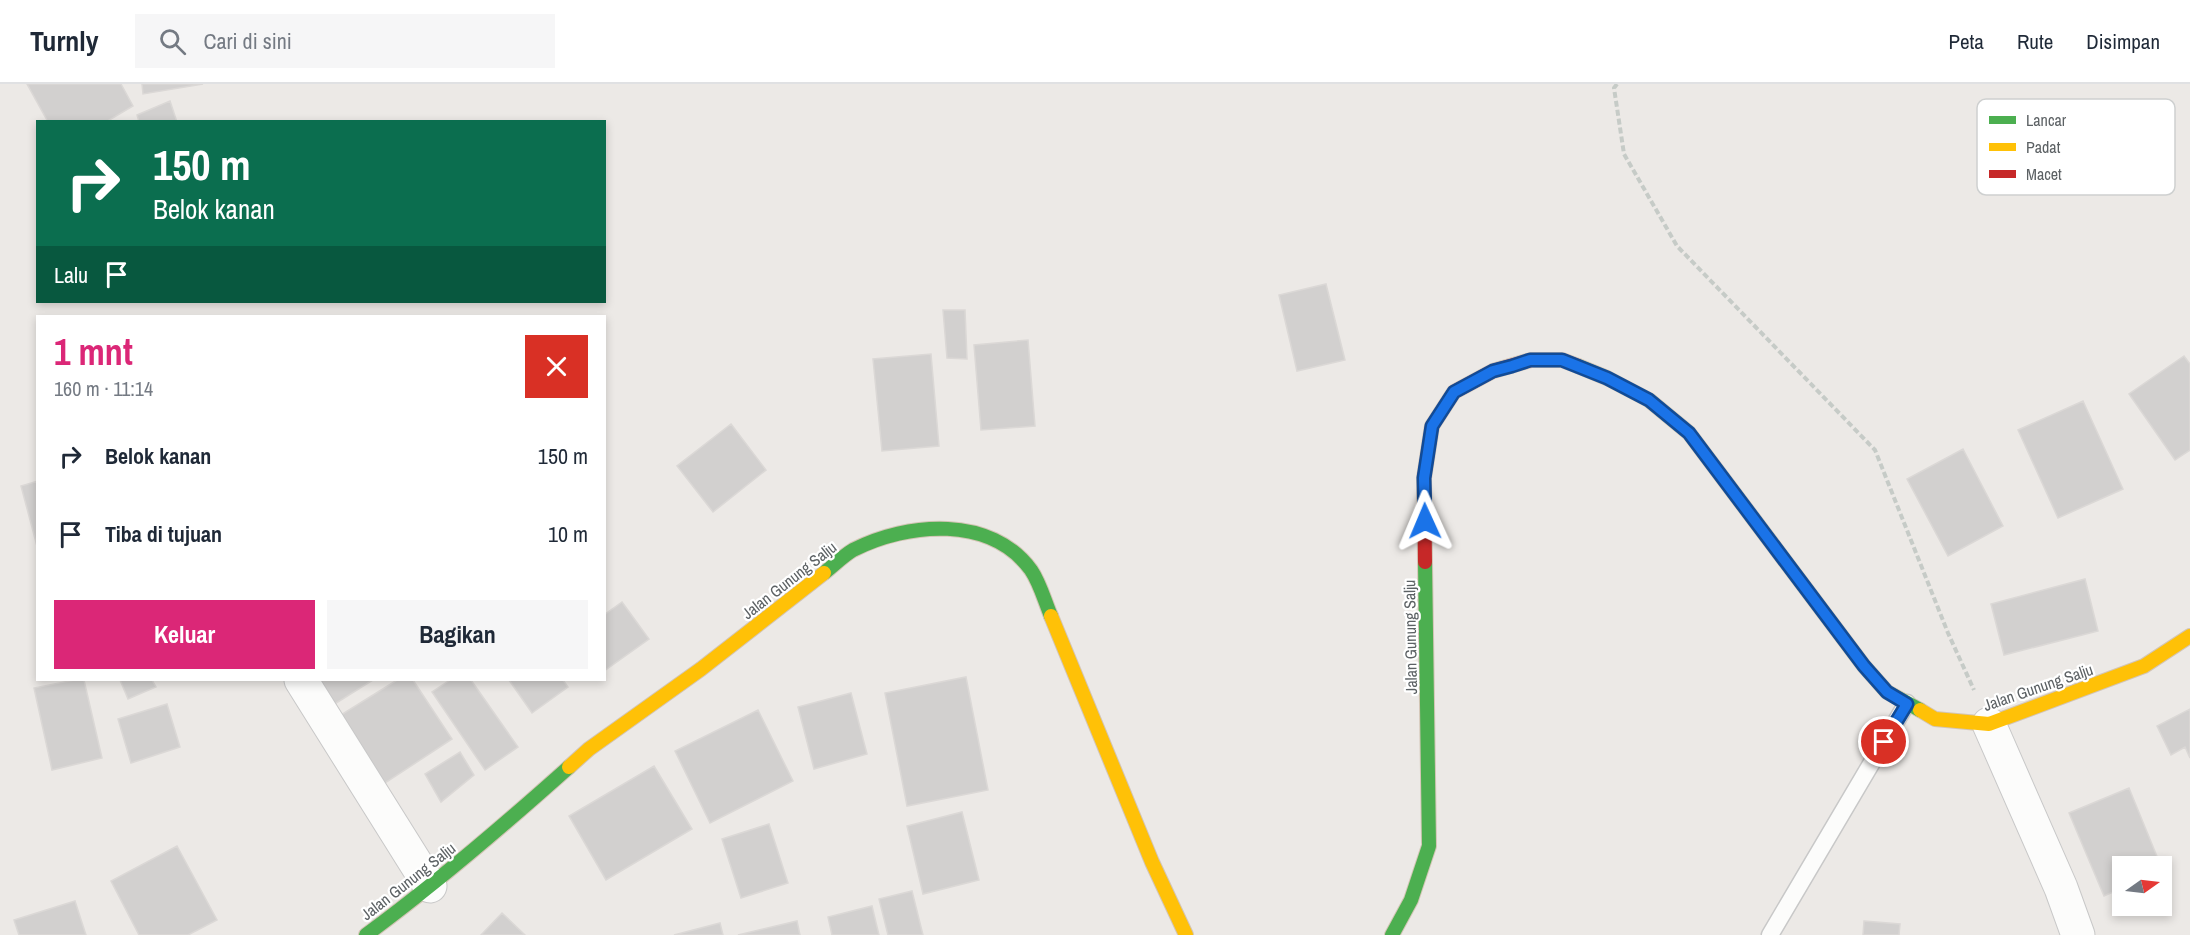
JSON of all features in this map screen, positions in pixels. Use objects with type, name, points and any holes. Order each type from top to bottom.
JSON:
[{"type":"main road","name":"Jalan Gunung Salju","points":[[1392,935],[1412,900],[1429,846],[1424,478],[1432,426],[1454,392],[1493,371],[1530,360],[1562,360],[1607,378],[1649,400],[1689,433],[1864,666],[1887,692],[1935,719],[1989,724],[2048,704],[2144,666],[2190,636]]},
{"type":"main road","name":"Jalan Gunung Salju","points":[[366,935],[487,840],[589,749],[701,669],[852,551],[896,533],[959,528],[1002,542],[1031,570],[1152,862],[1186,935]]},
{"type":"street","points":[[302,681],[430,886]]},
{"type":"street","points":[[1989,724],[2061,888],[2078,935]]},
{"type":"lane","points":[[1770,935],[1907,704]]},
{"type":"path","points":[[1617,84],[1614,88],[1624,154],[1677,246],[1875,450],[1948,633],[1989,724]]},
{"type":"building","points":[[27,84],[121,84],[133,106],[109,120],[47,120]]},
{"type":"building","points":[[142,84],[203,84],[143,94]]},
{"type":"building","points":[[170,101],[176,120],[138,120],[137,115]]},
{"type":"building","points":[[1326,284],[1345,360],[1297,371],[1279,295]]},
{"type":"building","points":[[943,310],[965,310],[967,359],[947,358]]},
{"type":"building","points":[[1028,340],[1035,426],[981,430],[974,345]]},
{"type":"building","points":[[931,354],[939,446],[882,451],[873,359]]},
{"type":"building","points":[[2184,356],[2190,364],[2190,450],[2175,460],[2129,394]]},
{"type":"building","points":[[2083,401],[2123,489],[2058,518],[2018,430]]},
{"type":"building","points":[[731,424],[766,470],[713,512],[677,466]]},
{"type":"building","points":[[1963,449],[2003,526],[1948,556],[1907,479]]},
{"type":"building","points":[[36,482],[36,542],[21,486]]},
{"type":"building","points":[[2085,579],[2098,631],[2004,655],[1991,604]]},
{"type":"building","points":[[622,602],[649,639],[606,670],[606,614]]},
{"type":"building","points":[[966,677],[988,790],[907,806],[885,693]]},
{"type":"building","points":[[69,681],[84,681],[102,758],[52,770],[34,688]]},
{"type":"building","points":[[120,681],[153,681],[156,687],[128,699]]},
{"type":"building","points":[[314,681],[371,681],[330,707]]},
{"type":"building","points":[[395,681],[414,681],[452,739],[379,787],[336,718]]},
{"type":"building","points":[[448,681],[472,681],[518,747],[485,770],[432,692]]},
{"type":"building","points":[[510,681],[564,681],[568,687],[532,713]]},
{"type":"building","points":[[851,693],[867,754],[814,769],[798,707]]},
{"type":"building","points":[[167,704],[180,747],[131,763],[118,719]]},
{"type":"building","points":[[2190,709],[2190,758],[2185,747],[2171,755],[2157,726]]},
{"type":"building","points":[[758,710],[793,781],[710,823],[675,751]]},
{"type":"building","points":[[460,752],[474,775],[441,802],[425,774]]},
{"type":"building","points":[[654,766],[692,829],[606,880],[569,816]]},
{"type":"building","points":[[2129,788],[2157,856],[2112,856],[2112,892],[2104,896],[2069,813]]},
{"type":"building","points":[[962,812],[979,880],[923,894],[907,826]]},
{"type":"building","points":[[769,824],[788,883],[741,898],[722,839]]},
{"type":"building","points":[[177,846],[217,920],[188,935],[139,935],[111,881]]},
{"type":"building","points":[[912,891],[923,935],[888,935],[879,899]]},
{"type":"building","points":[[75,901],[86,935],[19,935],[14,920]]},
{"type":"building","points":[[872,906],[879,935],[832,935],[828,917]]},
{"type":"building","points":[[502,913],[525,935],[481,935]]},
{"type":"building","points":[[797,921],[800,935],[738,935]]},
{"type":"building","points":[[1864,921],[1900,924],[1899,935],[1863,935]]},
{"type":"building","points":[[720,923],[723,935],[674,935]]},
{"type":"traffic: fast","points":[[1578,366],[1649,400],[1689,433],[1864,666],[1887,692],[1920,710]]},
{"type":"traffic: fast","points":[[824,573],[853,550],[898,534],[948,529],[972,532],[994,540],[1014,552],[1031,570],[1051,616]]},
{"type":"traffic: fast","points":[[1392,935],[1411,900],[1429,846],[1425,562]]},
{"type":"traffic: fast","points":[[366,935],[469,854],[569,767]]},
{"type":"traffic: slow","points":[[569,767],[589,749],[701,669],[824,573]]},
{"type":"traffic: slow","points":[[1051,616],[1152,862],[1186,935]]},
{"type":"traffic: slow","points":[[1920,710],[1935,719],[1989,724],[2144,666],[2190,636]]},
{"type":"traffic: jam","points":[[1425,562],[1424,478],[1432,426],[1454,392],[1493,371],[1531,360],[1562,360],[1578,366]]},
{"type":"route","points":[[1425,521],[1424,478],[1432,426],[1454,392],[1493,371],[1530,360],[1562,360],[1607,378],[1649,400],[1689,433],[1864,666],[1887,692],[1907,704],[1884,742]]}]
